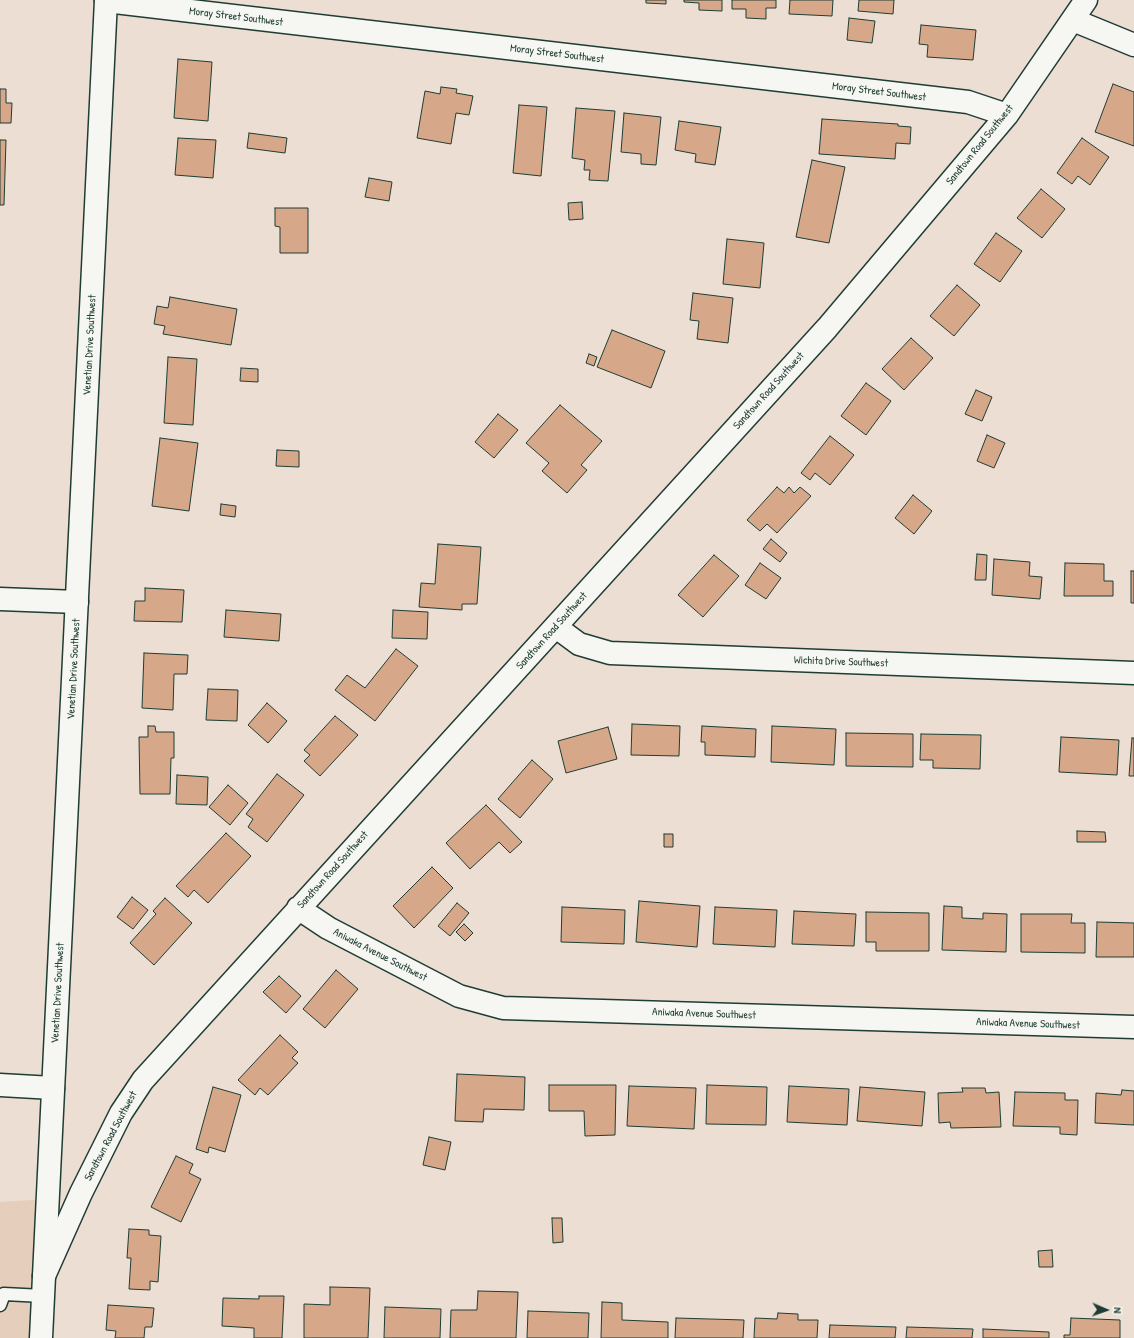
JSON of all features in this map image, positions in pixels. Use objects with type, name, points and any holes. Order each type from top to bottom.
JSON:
[{"type":"street","name":"Sandtown Road Southwest","points":[[43,1286],[81,1193],[121,1113],[143,1080],[827,328],[1007,115],[1086,0]]},
{"type":"street","name":"Moray Street Southwest","points":[[106,1],[968,102],[1007,115]]},
{"type":"street","name":"Venetian Drive Southwest","points":[[41,1338],[106,1]]},
{"type":"street","points":[[1073,20],[1134,45]]},
{"type":"street","points":[[0,599],[77,602]]},
{"type":"street","name":"Wichita Drive Southwest","points":[[556,627],[578,644],[610,653],[1134,673]]},
{"type":"street","name":"Aniwaka Avenue Southwest","points":[[298,908],[328,928],[459,996],[503,1008],[1134,1027]]},
{"type":"street","points":[[0,1085],[53,1088]]},
{"type":"lane","points":[[0,1305],[4,1294],[43,1286]]},
{"type":"shaded area","points":[[47,1199],[37,1338],[0,1338],[0,1202]]},
{"type":"building","points":[[646,0],[666,0],[666,4],[646,3]]},
{"type":"building","points":[[684,0],[722,0],[722,11],[699,10],[699,3],[684,2]]},
{"type":"building","points":[[732,0],[776,0],[776,8],[766,8],[766,19],[746,18],[746,9],[732,9]]},
{"type":"building","points":[[790,0],[833,0],[832,16],[789,14]]},
{"type":"building","points":[[859,0],[894,0],[893,14],[858,11]]},
{"type":"building","points":[[849,18],[875,21],[872,43],[847,40]]},
{"type":"building","points":[[921,25],[976,30],[973,60],[927,57],[928,45],[919,44]]},
{"type":"building","points":[[178,59],[212,62],[208,121],[174,118]]},
{"type":"building","points":[[1113,84],[1134,92],[1134,146],[1095,132]]},
{"type":"building","points":[[441,87],[457,89],[456,93],[473,96],[469,115],[456,113],[451,144],[417,138],[425,91],[440,94]]},
{"type":"building","points":[[0,89],[6,89],[6,103],[12,103],[11,123],[0,123]]},
{"type":"building","points":[[519,105],[547,107],[541,176],[513,173]]},
{"type":"building","points":[[576,108],[615,111],[608,181],[589,180],[590,170],[584,170],[585,160],[572,158]]},
{"type":"building","points":[[624,113],[661,117],[656,165],[641,164],[641,154],[621,152]]},
{"type":"building","points":[[822,119],[898,124],[898,126],[911,127],[910,144],[896,143],[895,159],[819,154]]},
{"type":"building","points":[[679,121],[721,127],[715,165],[695,162],[696,154],[675,150]]},
{"type":"building","points":[[249,133],[287,138],[285,153],[247,148]]},
{"type":"building","points":[[178,138],[216,140],[213,178],[175,175]]},
{"type":"building","points":[[1082,138],[1109,157],[1090,185],[1078,176],[1072,184],[1057,173]]},
{"type":"building","points":[[0,140],[6,140],[4,205],[0,205]]},
{"type":"building","points":[[812,160],[845,167],[829,243],[796,237]]},
{"type":"building","points":[[369,178],[392,182],[389,201],[365,197]]},
{"type":"building","points":[[1041,189],[1065,209],[1042,238],[1017,218]]},
{"type":"building","points":[[582,202],[583,219],[569,220],[568,203]]},
{"type":"building","points":[[275,208],[308,208],[308,253],[280,253],[280,227],[275,226]]},
{"type":"building","points":[[996,233],[1022,251],[1000,282],[974,264]]},
{"type":"building","points":[[727,239],[764,243],[760,288],[723,284]]},
{"type":"building","points":[[957,285],[980,305],[954,336],[930,316]]},
{"type":"building","points":[[693,293],[733,298],[728,343],[697,339],[699,321],[690,320]]},
{"type":"building","points":[[170,297],[237,309],[231,345],[163,334],[165,326],[154,324],[157,306],[168,308]]},
{"type":"building","points":[[612,330],[665,351],[651,388],[597,367]]},
{"type":"building","points":[[911,338],[933,358],[904,390],[882,369]]},
{"type":"building","points":[[589,354],[597,357],[594,366],[586,363]]},
{"type":"building","points":[[168,357],[197,359],[193,425],[164,423]]},
{"type":"building","points":[[241,368],[258,369],[258,382],[240,381]]},
{"type":"building","points":[[866,383],[891,401],[866,435],[841,416]]},
{"type":"building","points":[[976,390],[992,397],[982,421],[965,414]]},
{"type":"building","points":[[560,405],[602,441],[581,465],[587,470],[567,493],[542,471],[549,463],[526,443]]},
{"type":"building","points":[[498,414],[518,430],[494,458],[475,442]]},
{"type":"building","points":[[987,435],[1005,443],[994,468],[977,461]]},
{"type":"building","points":[[830,436],[854,455],[830,485],[815,473],[810,480],[801,473]]},
{"type":"building","points":[[160,438],[198,443],[189,511],[152,506]]},
{"type":"building","points":[[277,450],[299,451],[299,467],[276,466]]},
{"type":"building","points":[[777,487],[784,493],[789,487],[794,493],[800,487],[811,496],[777,533],[767,524],[760,531],[747,520]]},
{"type":"building","points":[[913,495],[932,511],[914,534],[895,518]]},
{"type":"building","points":[[221,504],[236,506],[235,517],[220,515]]},
{"type":"building","points":[[771,539],[787,553],[780,562],[763,549]]},
{"type":"building","points":[[438,544],[481,547],[477,604],[462,604],[462,610],[419,607],[421,583],[435,584]]},
{"type":"building","points":[[977,554],[987,555],[986,580],[975,580]]},
{"type":"building","points":[[714,555],[739,576],[703,617],[678,595]]},
{"type":"building","points":[[994,559],[1030,562],[1029,576],[1042,577],[1040,599],[992,595]]},
{"type":"building","points":[[760,563],[781,578],[766,599],[745,585]]},
{"type":"building","points":[[1065,563],[1104,564],[1104,581],[1113,581],[1113,596],[1064,596]]},
{"type":"building","points":[[1131,571],[1134,571],[1134,603],[1131,603]]},
{"type":"building","points":[[145,588],[184,590],[182,622],[134,621],[135,601],[145,601]]},
{"type":"building","points":[[226,610],[281,614],[279,641],[224,637]]},
{"type":"building","points":[[393,610],[428,612],[427,639],[392,638]]},
{"type":"building","points":[[396,649],[418,666],[375,721],[335,690],[347,675],[365,688]]},
{"type":"building","points":[[144,653],[188,655],[187,674],[174,674],[173,710],[142,708]]},
{"type":"building","points":[[208,689],[238,690],[237,721],[206,720]]},
{"type":"building","points":[[267,703],[287,721],[268,743],[248,725]]},
{"type":"building","points":[[335,716],[358,735],[320,776],[304,761],[310,755],[304,750]]},
{"type":"building","points":[[632,724],[680,726],[679,756],[631,755]]},
{"type":"building","points":[[148,726],[155,726],[156,732],[174,732],[174,758],[171,758],[170,794],[140,794],[139,737],[148,737]]},
{"type":"building","points":[[702,726],[756,729],[755,757],[705,755],[705,742],[701,742]]},
{"type":"building","points":[[772,726],[836,729],[834,765],[771,762]]},
{"type":"building","points":[[608,727],[617,759],[566,773],[558,741]]},
{"type":"building","points":[[846,733],[913,734],[913,767],[846,766]]},
{"type":"building","points":[[921,734],[981,735],[980,769],[933,768],[933,760],[920,760]]},
{"type":"building","points":[[1061,737],[1119,740],[1117,775],[1059,772]]},
{"type":"building","points":[[1132,738],[1134,738],[1134,776],[1129,776]]},
{"type":"building","points":[[532,760],[553,779],[520,818],[498,799]]},
{"type":"building","points":[[277,774],[304,795],[267,842],[248,827],[253,819],[246,814]]},
{"type":"building","points":[[177,775],[208,777],[207,805],[176,804]]},
{"type":"building","points":[[228,785],[248,803],[230,825],[209,807]]},
{"type":"building","points":[[486,805],[522,842],[510,853],[499,842],[470,869],[446,843]]},
{"type":"building","points":[[1077,831],[1105,832],[1106,842],[1077,842]]},
{"type":"building","points":[[226,833],[251,856],[208,903],[194,890],[188,897],[176,886]]},
{"type":"building","points":[[664,834],[673,834],[673,847],[664,847]]},
{"type":"building","points":[[432,867],[453,888],[414,928],[393,906]]},
{"type":"building","points":[[132,897],[148,910],[133,929],[117,917]]},
{"type":"building","points":[[165,898],[192,923],[154,965],[130,943],[156,914],[153,911]]},
{"type":"building","points":[[639,901],[700,906],[697,947],[636,942]]},
{"type":"building","points":[[457,903],[469,913],[450,936],[438,926]]},
{"type":"building","points":[[944,906],[962,907],[962,918],[983,919],[983,913],[1007,914],[1006,952],[942,950]]},
{"type":"building","points":[[562,907],[625,910],[624,944],[561,942]]},
{"type":"building","points":[[715,907],[777,910],[775,947],[713,944]]},
{"type":"building","points":[[794,911],[856,914],[854,946],[792,944]]},
{"type":"building","points":[[866,912],[929,913],[929,951],[876,951],[876,942],[866,942]]},
{"type":"building","points":[[1021,914],[1072,914],[1071,923],[1085,923],[1085,953],[1021,952]]},
{"type":"building","points":[[1097,922],[1134,923],[1134,957],[1096,957]]},
{"type":"building","points":[[464,924],[473,933],[465,941],[456,932]]},
{"type":"building","points":[[336,970],[358,989],[325,1028],[303,1009]]},
{"type":"building","points":[[279,976],[301,996],[286,1013],[263,992]]},
{"type":"building","points":[[280,1035],[298,1052],[292,1058],[298,1063],[268,1095],[260,1088],[255,1095],[238,1080]]},
{"type":"building","points":[[457,1074],[525,1077],[524,1110],[484,1109],[483,1122],[455,1121]]},
{"type":"building","points":[[549,1085],[616,1085],[615,1135],[585,1136],[584,1111],[549,1111]]},
{"type":"building","points":[[707,1085],[767,1087],[766,1125],[706,1124]]},
{"type":"building","points":[[629,1086],[696,1088],[694,1129],[627,1126]]},
{"type":"building","points":[[789,1086],[849,1089],[847,1125],[787,1122]]},
{"type":"building","points":[[213,1087],[241,1095],[225,1152],[209,1147],[208,1153],[196,1149]]},
{"type":"building","points":[[860,1087],[925,1092],[922,1126],[857,1121]]},
{"type":"building","points":[[962,1088],[985,1088],[986,1093],[999,1092],[1001,1127],[951,1128],[950,1122],[939,1123],[938,1093],[963,1092]]},
{"type":"building","points":[[1122,1090],[1134,1091],[1134,1125],[1095,1123],[1096,1093],[1121,1095]]},
{"type":"building","points":[[1015,1092],[1065,1093],[1065,1100],[1078,1100],[1077,1135],[1060,1134],[1060,1127],[1013,1126]]},
{"type":"building","points":[[429,1137],[451,1142],[445,1170],[423,1165]]},
{"type":"building","points":[[176,1156],[193,1164],[189,1173],[201,1179],[181,1222],[151,1207]]},
{"type":"building","points":[[552,1218],[562,1218],[563,1242],[553,1243]]},
{"type":"building","points":[[129,1229],[149,1230],[149,1235],[161,1236],[158,1282],[150,1281],[150,1290],[129,1289],[131,1258],[127,1258]]},
{"type":"building","points":[[1052,1250],[1053,1267],[1039,1267],[1038,1251]]},
{"type":"building","points":[[330,1287],[370,1288],[368,1338],[304,1338],[304,1304],[330,1305]]},
{"type":"building","points":[[478,1291],[518,1292],[516,1338],[450,1338],[451,1310],[477,1310]]},
{"type":"building","points":[[259,1296],[284,1296],[282,1338],[254,1338],[254,1328],[222,1326],[223,1298],[259,1299]]},
{"type":"building","points":[[602,1302],[622,1303],[622,1320],[668,1322],[668,1338],[601,1338]]},
{"type":"building","points":[[108,1305],[154,1308],[152,1327],[145,1327],[144,1338],[115,1338],[116,1331],[106,1330]]},
{"type":"building","points":[[385,1307],[441,1309],[440,1338],[384,1338]]},
{"type":"building","points":[[528,1311],[589,1313],[588,1338],[527,1338]]},
{"type":"building","points":[[778,1313],[798,1314],[798,1320],[818,1320],[817,1338],[754,1338],[755,1318],[777,1319]]},
{"type":"building","points":[[676,1318],[744,1320],[743,1338],[675,1338]]},
{"type":"building","points":[[1071,1318],[1120,1320],[1120,1338],[1064,1338],[1064,1335],[1070,1335]]},
{"type":"building","points":[[830,1325],[896,1327],[895,1338],[829,1338]]},
{"type":"building","points":[[907,1327],[973,1329],[972,1338],[906,1338]]},
{"type":"building","points":[[983,1329],[1049,1332],[1049,1338],[983,1338]]}]
